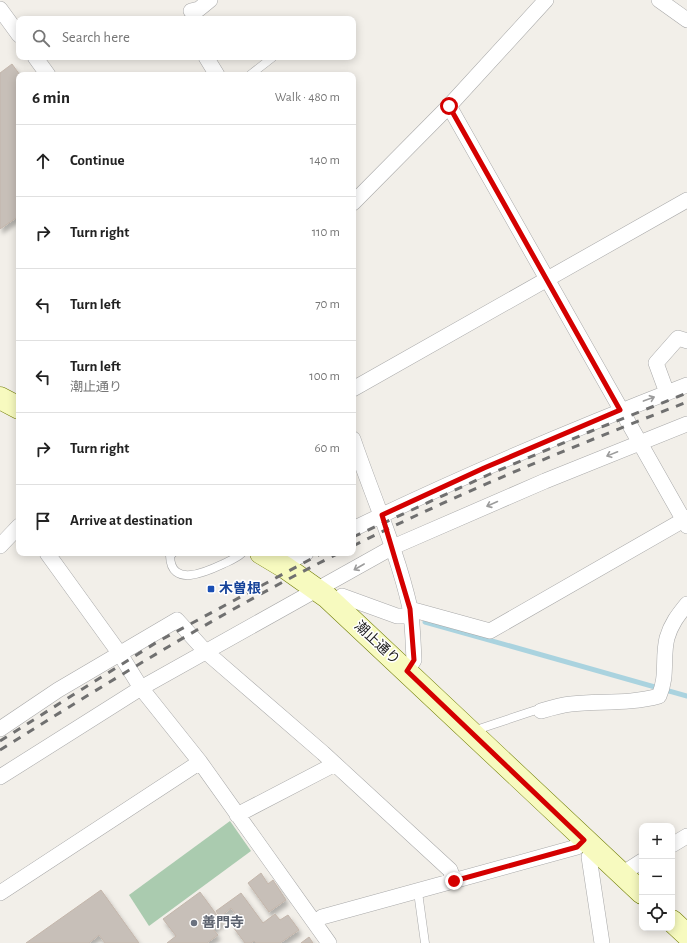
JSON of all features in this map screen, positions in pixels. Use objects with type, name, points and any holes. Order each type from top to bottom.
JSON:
[{"type":"street","points":[[191,10],[199,8],[210,0]]},
{"type":"street","points":[[356,200],[449,106],[546,0]]},
{"type":"street","points":[[659,0],[687,20]]},
{"type":"street","points":[[0,9],[16,31]]},
{"type":"street","points":[[37,60],[46,72]]},
{"type":"street","points":[[208,60],[215,72]]},
{"type":"street","points":[[342,596],[398,616],[410,613],[490,631],[686,521],[620,410],[449,106]]},
{"type":"street","points":[[356,387],[687,200]]},
{"type":"street","points":[[668,393],[656,363],[678,338],[687,341]]},
{"type":"street","points":[[356,528],[484,468],[620,410],[687,385]]},
{"type":"street","points":[[0,398],[16,406]]},
{"type":"street","points":[[0,777],[141,688],[205,651],[318,591],[393,547],[544,481],[687,424]]},
{"type":"street","points":[[356,447],[393,547],[410,613],[414,660],[407,671]]},
{"type":"street","points":[[0,546],[16,529]]},
{"type":"street","points":[[49,556],[120,654],[141,688],[200,762],[329,943]]},
{"type":"street","name":"潮止通り","points":[[265,556],[281,565],[318,591],[407,671],[473,736],[639,890]]},
{"type":"street","points":[[281,565],[300,556]]},
{"type":"street","points":[[540,710],[570,704],[642,700],[659,696],[664,684],[667,640],[674,620],[687,604]]},
{"type":"street","points":[[0,729],[58,690],[177,620],[205,651],[335,764],[450,870],[454,881]]},
{"type":"street","points":[[0,893],[200,762]]},
{"type":"street","points":[[237,815],[335,764]]},
{"type":"street","points":[[675,843],[687,836]]},
{"type":"street","points":[[315,922],[322,917],[589,845],[589,857],[602,943]]},
{"type":"street","points":[[622,876],[628,870],[639,864]]},
{"type":"lane","points":[[254,72],[269,60]]},
{"type":"lane","points":[[170,556],[170,563],[176,571],[183,575],[195,576],[203,574],[236,556]]},
{"type":"lane","points":[[473,736],[479,729],[539,709],[540,710]]},
{"type":"lane","points":[[418,892],[424,943]]},
{"type":"green space","points":[[230,821],[251,851],[149,926],[129,895]]},
{"type":"building","points":[[12,64],[18,72],[16,72],[16,218],[0,229],[0,73]]},
{"type":"building","points":[[261,873],[268,884],[273,880],[286,900],[269,912],[248,883]]},
{"type":"building","points":[[101,890],[139,943],[105,943],[99,935],[89,943],[26,943]]},
{"type":"building","points":[[200,892],[222,922],[213,929],[218,935],[207,943],[167,943],[176,936],[163,919]]},
{"type":"building","points":[[241,893],[263,923],[275,914],[280,920],[288,915],[299,930],[280,943],[256,943],[254,941],[251,943],[245,943],[233,927],[241,921],[231,908],[220,917],[216,911]]},
{"type":"building","points":[[309,937],[313,943],[301,943]]},
{"type":"waterway","points":[[425,622],[687,696]]},
{"type":"railway","points":[[356,536],[490,474],[687,393]]},
{"type":"railway","points":[[356,545],[476,488],[602,435],[687,402]]},
{"type":"railway","points":[[0,741],[157,642],[316,556]]},
{"type":"railway","points":[[0,750],[125,672],[209,623],[333,556]]},
{"type":"place","name":"木曽根","points":[[211,589]]},
{"type":"place","name":"善門寺","points":[[194,923]]},
{"type":"route","points":[[449,106],[620,410],[484,468],[382,515],[393,547],[411,616],[414,660],[407,671],[473,736],[584,840],[577,847],[454,881]]}]
